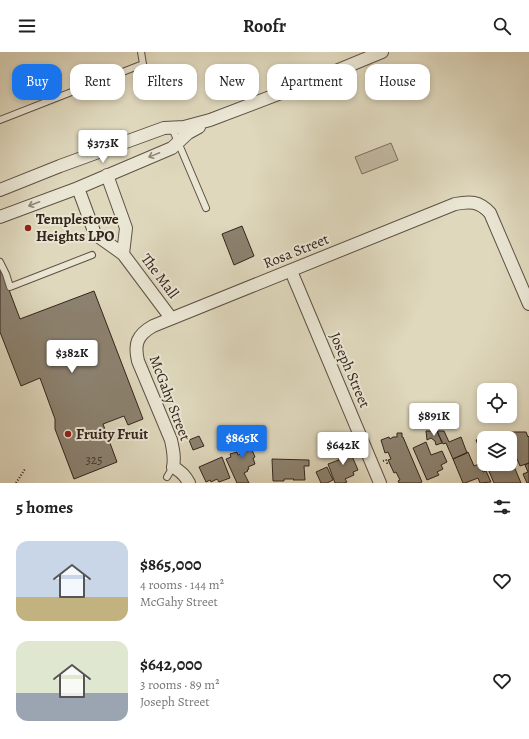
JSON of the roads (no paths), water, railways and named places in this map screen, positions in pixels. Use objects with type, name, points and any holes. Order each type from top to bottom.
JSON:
[{"type":"street","points":[[0,190],[60,166],[164,128],[184,126],[210,120],[302,85],[382,52]]},
{"type":"street","points":[[0,217],[78,188],[172,148],[188,133],[210,120]]},
{"type":"street","name":"The Mall","points":[[107,175],[126,228],[123,254]]},
{"type":"street","name":"The Mall","points":[[78,188],[95,234],[123,254],[171,318]]},
{"type":"street","name":"Rosa Street","points":[[137,342],[146,330],[171,318],[455,204],[465,202],[474,202],[480,205],[486,209],[493,218],[529,304]]},
{"type":"street","points":[[104,240],[126,228]]},
{"type":"street","name":"Joseph Street","points":[[291,271],[380,483]]},
{"type":"street","name":"McGahy Street","points":[[137,342],[136,353],[138,361],[174,449],[174,458],[170,472],[179,470],[186,476],[189,483]]},
{"type":"lane","points":[[0,120],[143,64],[141,52]]},
{"type":"lane","points":[[172,128],[206,208]]},
{"type":"lane","points":[[0,262],[10,287],[92,255]]},
{"type":"place","name":"Templestowe Heights LPO","points":[[28,228]]},
{"type":"place","name":"Fruity Fruit","points":[[68,434]]}]
